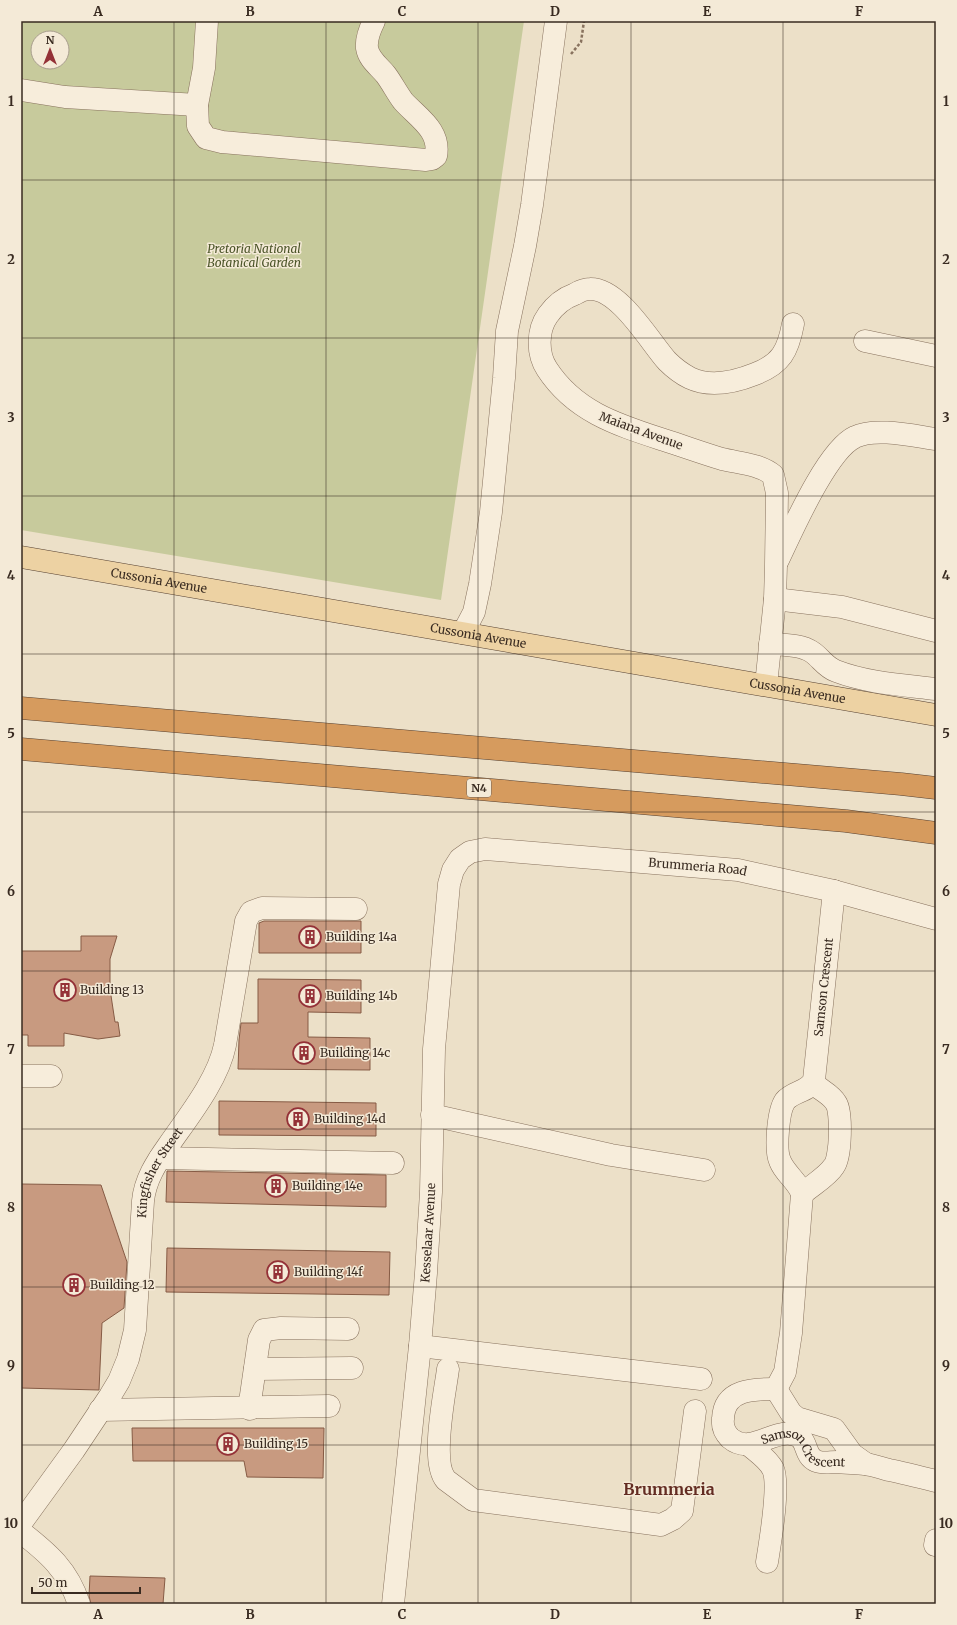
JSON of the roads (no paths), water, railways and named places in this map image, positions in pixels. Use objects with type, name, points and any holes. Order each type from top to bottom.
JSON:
[{"type":"highway","points":[[21,708],[894,783],[936,788]]},
{"type":"highway","name":"N4","points":[[21,749],[706,808],[846,821],[936,833]]},
{"type":"main road","name":"Cussonia Avenue","points":[[21,557],[936,715]]},
{"type":"street","points":[[207,21],[204,68],[197,105],[198,126],[206,138],[222,142],[432,159],[436,156],[437,147],[430,128],[404,101],[386,75],[370,56],[367,43],[374,21]]},
{"type":"street","points":[[463,633],[474,612],[491,512],[507,331],[526,246],[556,21]]},
{"type":"street","points":[[21,90],[65,97],[197,105]]},
{"type":"street","name":"Maiana Avenue","points":[[766,685],[775,599],[777,493],[773,475],[761,468],[708,455],[637,432],[592,412],[575,401],[555,382],[542,361],[540,338],[546,318],[553,308],[582,291],[590,289],[600,291],[613,298],[634,318],[673,367],[692,379],[715,384],[736,381],[773,366],[786,351],[793,324]]},
{"type":"street","points":[[865,341],[936,356]]},
{"type":"street","points":[[776,565],[803,508],[834,454],[855,437],[879,432],[936,439]]},
{"type":"street","points":[[775,599],[842,606],[936,631]]},
{"type":"street","points":[[770,644],[805,648],[812,651],[829,668],[847,674],[887,683],[936,689]]},
{"type":"street","name":"Brummeria Road","points":[[457,862],[466,854],[480,849],[524,851],[738,870],[834,892],[936,919]]},
{"type":"street","name":"Kesselaar Avenue","points":[[393,1604],[420,1346],[429,1236],[434,1049],[449,884],[451,873],[457,862]]},
{"type":"street","name":"Samson Crescent","points":[[813,1083],[817,1064],[834,892]]},
{"type":"street","name":"Kingfisher Street","points":[[21,1523],[119,1381],[128,1359],[135,1330],[144,1195],[150,1176],[160,1158],[206,1088],[220,1062],[227,1031],[241,942],[248,915],[254,910],[262,908],[356,909]]},
{"type":"street","points":[[21,1076],[51,1076]]},
{"type":"street","points":[[776,1389],[785,1372],[791,1333],[802,1194],[799,1187],[780,1161],[778,1152],[779,1129],[781,1114],[786,1101],[813,1083],[835,1100],[839,1107],[840,1129],[838,1156],[836,1164],[829,1172],[802,1194]]},
{"type":"street","points":[[432,1114],[611,1155],[704,1170]]},
{"type":"street","points":[[160,1158],[393,1163]]},
{"type":"street","points":[[250,1409],[259,1340],[264,1330],[280,1328],[348,1329]]},
{"type":"street","points":[[420,1346],[701,1379]]},
{"type":"street","points":[[255,1370],[352,1368]]},
{"type":"street","points":[[448,1369],[438,1449],[440,1467],[442,1476],[473,1500],[661,1525],[673,1519],[682,1511],[695,1411]]},
{"type":"street","points":[[776,1389],[791,1413],[796,1418],[834,1429],[852,1454],[866,1464]]},
{"type":"street","points":[[749,1445],[741,1444],[731,1439],[726,1433],[722,1422],[723,1413],[726,1406],[734,1396],[746,1390],[776,1389]]},
{"type":"street","points":[[100,1410],[250,1409],[329,1406]]},
{"type":"street","points":[[804,1442],[808,1430],[815,1426],[821,1426]]},
{"type":"street","name":"Samson Crescent","points":[[767,1562],[776,1480],[770,1465],[749,1445],[774,1436],[785,1434],[796,1435],[804,1442],[808,1453],[816,1461],[827,1463],[866,1464],[936,1481]]},
{"type":"street","points":[[410,1446],[438,1449]]},
{"type":"street","points":[[21,1532],[46,1551],[57,1563],[72,1585],[79,1604]]},
{"type":"place","name":"Building 14a","points":[[310,937]]},
{"type":"place","name":"Building 13","points":[[65,990]]},
{"type":"place","name":"Building 14b","points":[[310,996]]},
{"type":"place","name":"Building 14c","points":[[304,1053]]},
{"type":"place","name":"Building 14d","points":[[298,1119]]},
{"type":"place","name":"Building 14e","points":[[276,1186]]},
{"type":"place","name":"Building 14f","points":[[278,1272]]},
{"type":"place","name":"Building 12","points":[[74,1285]]},
{"type":"place","name":"Building 15","points":[[228,1444]]},
{"type":"district","name":"Brummeria","points":[[669,1489]]},
{"type":"park label","name":"Pretoria National Botanical Garden","points":[[254,256]]}]
